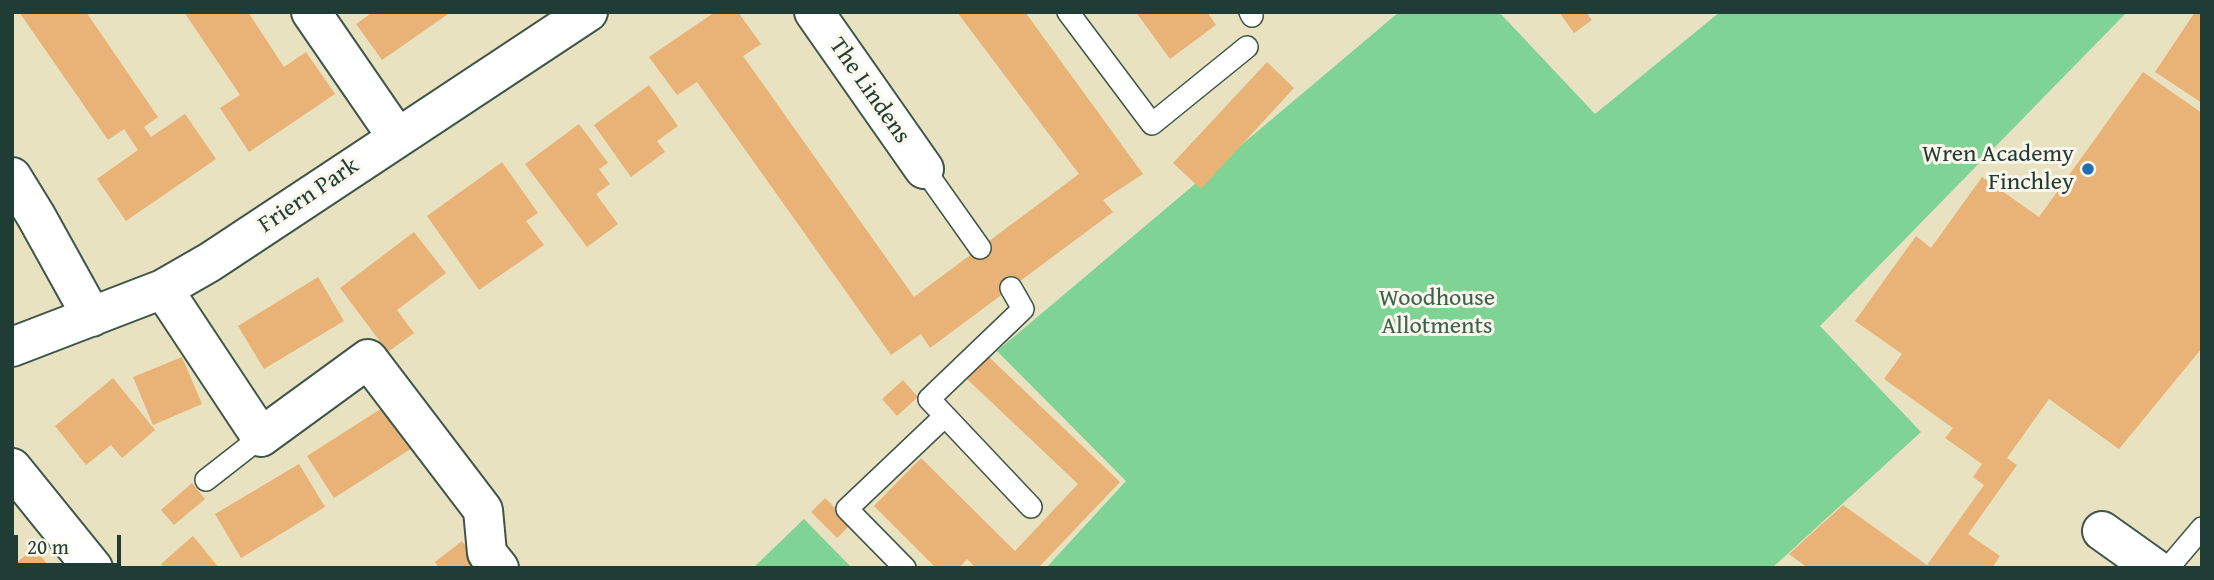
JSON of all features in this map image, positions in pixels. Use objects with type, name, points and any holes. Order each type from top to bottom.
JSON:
[{"type":"street","points":[[311,12],[397,137]]},
{"type":"street","name":"Friern Park","points":[[12,347],[163,289],[210,262],[588,12]]},
{"type":"street","name":"The Lindens","points":[[814,12],[924,169]]},
{"type":"street","points":[[12,177],[92,317]]},
{"type":"street","points":[[163,289],[261,437],[368,359],[483,510],[487,554],[499,568]]},
{"type":"street","points":[[12,468],[93,568]]},
{"type":"street","points":[[2102,531],[2154,568]]},
{"type":"lane","points":[[1068,12],[1152,124],[1247,47]]},
{"type":"lane","points":[[924,169],[981,248]]},
{"type":"lane","points":[[1011,288],[1023,309],[929,399],[1031,507]]},
{"type":"lane","points":[[905,568],[847,509],[945,416]]},
{"type":"lane","points":[[206,480],[261,437]]},
{"type":"lane","points":[[2168,568],[2202,528]]},
{"type":"green space","name":"Woodhouse Allotments","points":[[1399,12],[1499,12],[1595,114],[1720,12],[2127,12],[1820,326],[1921,432],[1772,568],[1046,568],[1126,481],[997,351]]},
{"type":"green space","points":[[804,519],[852,568],[753,568]]},
{"type":"building","points":[[19,12],[86,12],[158,117],[144,127],[151,137],[185,114],[216,159],[126,221],[97,179],[138,150],[124,129],[108,140]]},
{"type":"building","points":[[184,12],[248,12],[284,67],[306,52],[335,94],[249,152],[220,108],[240,95]]},
{"type":"building","points":[[373,12],[451,12],[382,60],[356,24]]},
{"type":"building","points":[[715,12],[738,12],[761,44],[743,56],[914,297],[1079,174],[957,12],[1025,12],[1143,174],[1103,200],[1113,212],[930,348],[921,334],[891,355],[697,82],[677,95],[649,57]]},
{"type":"building","points":[[1136,12],[1207,12],[1216,25],[1170,59]]},
{"type":"building","points":[[1559,12],[1586,12],[1592,20],[1574,33]]},
{"type":"building","points":[[2195,12],[2202,12],[2202,103],[2155,72]]},
{"type":"building","points":[[1267,62],[1294,88],[1201,189],[1173,163]]},
{"type":"building","points":[[2143,72],[2202,113],[2202,348],[2119,449],[2049,399],[2007,458],[2017,465],[1968,534],[2000,556],[1992,568],[1808,568],[1789,554],[1843,505],[1927,565],[1984,485],[1973,477],[1982,464],[1945,438],[1953,428],[1884,379],[1902,354],[1855,321],[1916,236],[1931,248],[1982,177],[2039,217]]},
{"type":"building","points":[[649,85],[678,126],[657,141],[665,152],[631,177],[594,125]]},
{"type":"building","points":[[579,124],[608,163],[599,169],[610,184],[596,194],[618,224],[587,247],[525,164]]},
{"type":"building","points":[[502,162],[538,213],[526,221],[544,245],[479,290],[427,216]]},
{"type":"building","points":[[414,232],[446,273],[397,310],[414,333],[388,352],[340,288]]},
{"type":"building","points":[[318,277],[344,321],[264,369],[238,326]]},
{"type":"building","points":[[182,357],[202,404],[153,425],[133,377]]},
{"type":"building","points":[[989,357],[1120,482],[1038,568],[976,568],[967,559],[959,568],[936,568],[874,506],[921,458],[1015,551],[1078,484],[967,379]]},
{"type":"building","points":[[113,378],[155,430],[122,458],[111,445],[86,465],[55,426]]},
{"type":"building","points":[[903,380],[918,397],[897,416],[882,399]]},
{"type":"building","points":[[390,403],[417,445],[334,498],[307,456]]},
{"type":"building","points":[[299,464],[325,507],[241,558],[215,514]]},
{"type":"building","points":[[192,483],[205,499],[174,525],[161,510]]},
{"type":"building","points":[[825,498],[851,524],[837,538],[811,512]]},
{"type":"building","points":[[193,536],[219,568],[164,568],[161,564]]},
{"type":"building","points":[[462,541],[482,568],[439,568],[435,562]]},
{"type":"building","points":[[35,548],[50,568],[12,568],[12,566]]},
{"type":"place","name":"Wren Academy Finchley","points":[[2088,169]]}]
